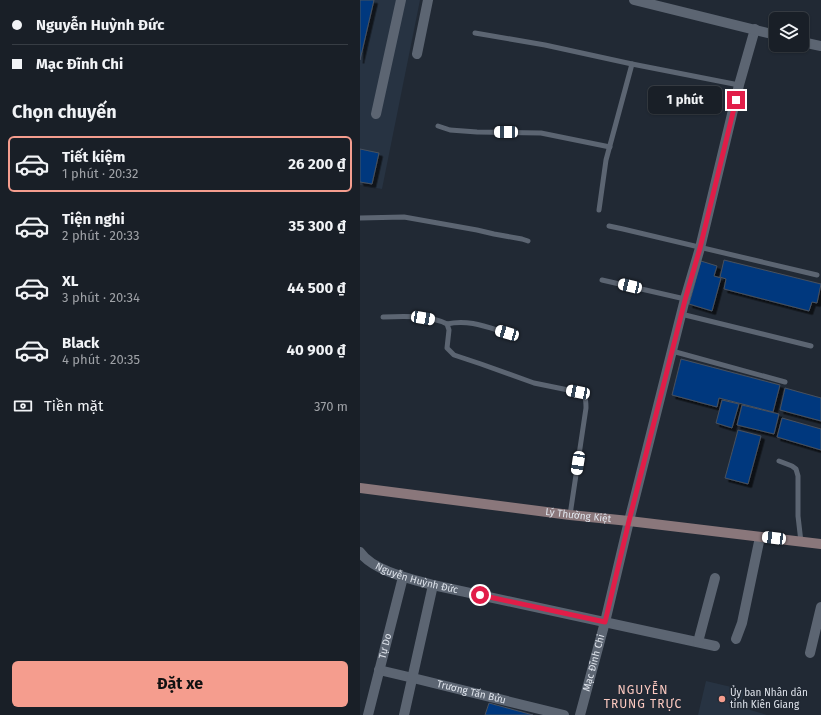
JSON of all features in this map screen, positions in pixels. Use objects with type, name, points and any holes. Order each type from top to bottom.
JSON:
[{"type":"main road","name":"Lý Thường Kiệt","points":[[360,488],[570,515],[821,544]]},
{"type":"street","points":[[376,114],[402,0]]},
{"type":"street","points":[[416,54],[428,0]]},
{"type":"street","points":[[634,0],[769,33]]},
{"type":"street","name":"Mạc Đĩnh Chi","points":[[580,715],[605,622],[685,300],[700,248],[754,29]]},
{"type":"street","points":[[809,43],[821,46]]},
{"type":"street","points":[[736,639],[742,623],[760,537]]},
{"type":"street","name":"Nguyễn Huỳnh Đức","points":[[361,556],[378,567],[403,577],[433,585],[714,646]]},
{"type":"street","name":"Tự Do","points":[[368,715],[403,577]]},
{"type":"street","points":[[698,642],[715,578]]},
{"type":"street","points":[[404,715],[433,585]]},
{"type":"street","points":[[810,653],[821,607]]},
{"type":"street","name":"Trương Tấn Bửu","points":[[379,670],[564,715]]},
{"type":"lane","points":[[475,33],[545,45],[739,85]]},
{"type":"lane","points":[[599,210],[610,147],[632,64]]},
{"type":"lane","points":[[438,126],[450,130],[477,132],[541,133],[610,147]]},
{"type":"lane","points":[[360,218],[404,217],[528,241]]},
{"type":"lane","points":[[609,226],[817,275]]},
{"type":"lane","points":[[602,280],[685,300]]},
{"type":"lane","points":[[682,314],[811,346]]},
{"type":"lane","points":[[383,317],[393,316],[423,318],[442,321],[447,324],[454,322],[465,322],[507,333]]},
{"type":"lane","points":[[447,324],[447,348],[454,355],[534,383],[578,392],[583,395],[586,400],[586,408],[570,515]]},
{"type":"lane","points":[[672,351],[785,382]]},
{"type":"lane","points":[[779,461],[796,469],[798,476],[798,516],[801,542]]},
{"type":"shaded area","points":[[360,0],[420,0],[382,189],[360,185]]},
{"type":"shaded area","name":"Ủy ban Nhân dân tỉnh Kiên Giang","points":[[706,681],[744,690],[740,707],[767,715],[698,715]]},
{"type":"building","points":[[360,0],[374,0],[360,60]]},
{"type":"building","points":[[360,149],[379,153],[372,184],[360,182]]},
{"type":"building","points":[[724,260],[821,284],[817,303],[812,302],[809,311],[724,289],[726,279],[720,277]]},
{"type":"building","points":[[701,261],[717,266],[714,276],[721,278],[712,311],[689,304]]},
{"type":"building","points":[[681,359],[780,385],[773,412],[719,398],[717,407],[672,395]]},
{"type":"building","points":[[785,388],[821,398],[821,421],[780,410]]},
{"type":"building","points":[[722,400],[739,404],[732,428],[716,423]]},
{"type":"building","points":[[742,405],[779,414],[774,434],[737,425]]},
{"type":"building","points":[[782,418],[821,429],[821,450],[777,437]]},
{"type":"building","points":[[738,430],[761,436],[748,484],[725,478]]},
{"type":"building","points":[[489,703],[533,715],[485,715]]},
{"type":"place","name":"Ủy ban Nhân dân tỉnh Kiên Giang","points":[[722,699]]},
{"type":"district","name":"NGUYỄN TRUNG TRỰC","points":[[643,697]]},
{"type":"route","points":[[480,595],[605,622],[629,521],[685,300],[700,248],[736,100]]}]
